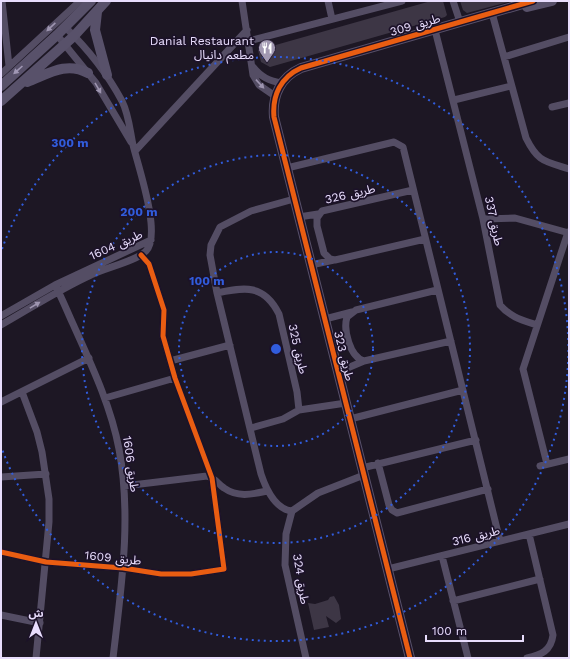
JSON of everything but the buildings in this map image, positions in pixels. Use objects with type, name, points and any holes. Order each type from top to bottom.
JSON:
[{"type":"street","points":[[2,1],[9,66]]},
{"type":"street","points":[[1,74],[80,1]]},
{"type":"street","points":[[1,86],[57,35],[91,1]]},
{"type":"street","points":[[1,101],[74,36],[106,1]]},
{"type":"street","points":[[242,1],[253,75],[259,85],[275,96]]},
{"type":"street","points":[[328,1],[332,20]]},
{"type":"street","points":[[249,41],[402,1]]},
{"type":"street","points":[[454,1],[460,22]]},
{"type":"street","name":"طريق 309","points":[[301,68],[533,1]]},
{"type":"street","name":"طريق 309","points":[[513,7],[530,7],[552,1]]},
{"type":"street","points":[[97,12],[95,30],[107,75]]},
{"type":"street","points":[[492,13],[526,138],[534,154],[545,161],[569,169]]},
{"type":"street","points":[[65,27],[107,75],[123,103],[146,190],[152,231],[151,240]]},
{"type":"street","points":[[134,148],[247,30]]},
{"type":"street","name":"طريق 337","points":[[435,30],[483,219],[500,305],[507,314],[517,319],[537,325]]},
{"type":"street","points":[[57,35],[88,73],[134,148]]},
{"type":"street","points":[[504,57],[569,37]]},
{"type":"street","points":[[8,52],[20,56]]},
{"type":"street","points":[[21,84],[65,68],[75,67],[88,73]]},
{"type":"street","points":[[253,67],[263,77],[272,82],[282,83]]},
{"type":"street","name":"طريق 323","points":[[301,68],[292,73],[282,83],[275,96],[274,117],[410,658]]},
{"type":"street","points":[[454,100],[511,86]]},
{"type":"street","points":[[552,107],[569,102]]},
{"type":"street","points":[[287,168],[398,143],[403,147],[500,541]]},
{"type":"street","name":"طريق 326","points":[[335,260],[330,259],[324,254],[316,226],[318,214],[322,211],[413,190]]},
{"type":"street","points":[[294,199],[251,210],[220,227],[211,245],[210,255],[217,293],[261,474],[267,492],[286,510],[292,511],[318,493],[378,464],[476,440]]},
{"type":"street","points":[[299,217],[318,214]]},
{"type":"street","points":[[483,219],[515,218],[568,232],[523,369],[543,465],[569,459]]},
{"type":"street","points":[[311,265],[425,239]]},
{"type":"street","name":"طريق 1604","points":[[1,325],[57,288],[141,255],[149,248],[151,240]]},
{"type":"street","name":"طريق 1604","points":[[1,316],[151,240]]},
{"type":"street","points":[[141,255],[149,264],[164,310],[163,336],[174,378],[212,478],[223,488],[236,494],[244,495],[267,492]]},
{"type":"street","name":"طريق 1606","points":[[57,288],[89,358],[105,398],[119,448],[125,507],[123,568],[113,658]]},
{"type":"street","name":"طريق 325","points":[[217,293],[247,288],[267,296],[274,304],[279,314],[297,392],[299,410]]},
{"type":"street","points":[[325,319],[438,290]]},
{"type":"street","points":[[353,311],[347,317],[346,329],[353,352],[357,358],[364,361]]},
{"type":"street","points":[[338,372],[364,361],[451,341]]},
{"type":"street","points":[[170,361],[230,345]]},
{"type":"street","points":[[1,402],[89,358]]},
{"type":"street","points":[[105,398],[174,378]]},
{"type":"street","points":[[350,419],[463,390]]},
{"type":"street","points":[[22,392],[37,432],[46,474],[49,499],[50,522],[36,658]]},
{"type":"street","points":[[251,428],[283,419],[299,410],[346,402]]},
{"type":"street","points":[[378,464],[389,505],[392,510],[397,513],[488,489]]},
{"type":"street","points":[[1,477],[46,474]]},
{"type":"street","points":[[124,486],[202,476],[212,478]]},
{"type":"street","name":"طريق 1609","points":[[1,552],[46,562],[177,574],[197,574],[224,569],[212,478]]},
{"type":"street","name":"طريق 324","points":[[292,511],[286,541],[285,564],[306,658]]},
{"type":"street","name":"طريق 316","points":[[388,570],[569,524]]},
{"type":"street","points":[[527,658],[540,655],[547,650],[552,642],[553,635],[529,534]]},
{"type":"street","points":[[442,556],[468,658]]},
{"type":"street","points":[[453,601],[540,578]]},
{"type":"street","points":[[1,615],[40,623]]},
{"type":"cycle path","points":[[410,658],[274,117],[276,94],[288,76],[301,68],[533,1]]},
{"type":"cycle path","points":[[1,552],[46,562],[123,568],[161,574],[191,574],[224,569],[212,478],[175,378],[163,336],[164,310],[149,264],[141,255]]},
{"type":"place","name":"Danial Restaurant مطعم دانيال","points":[[267,63]]}]
